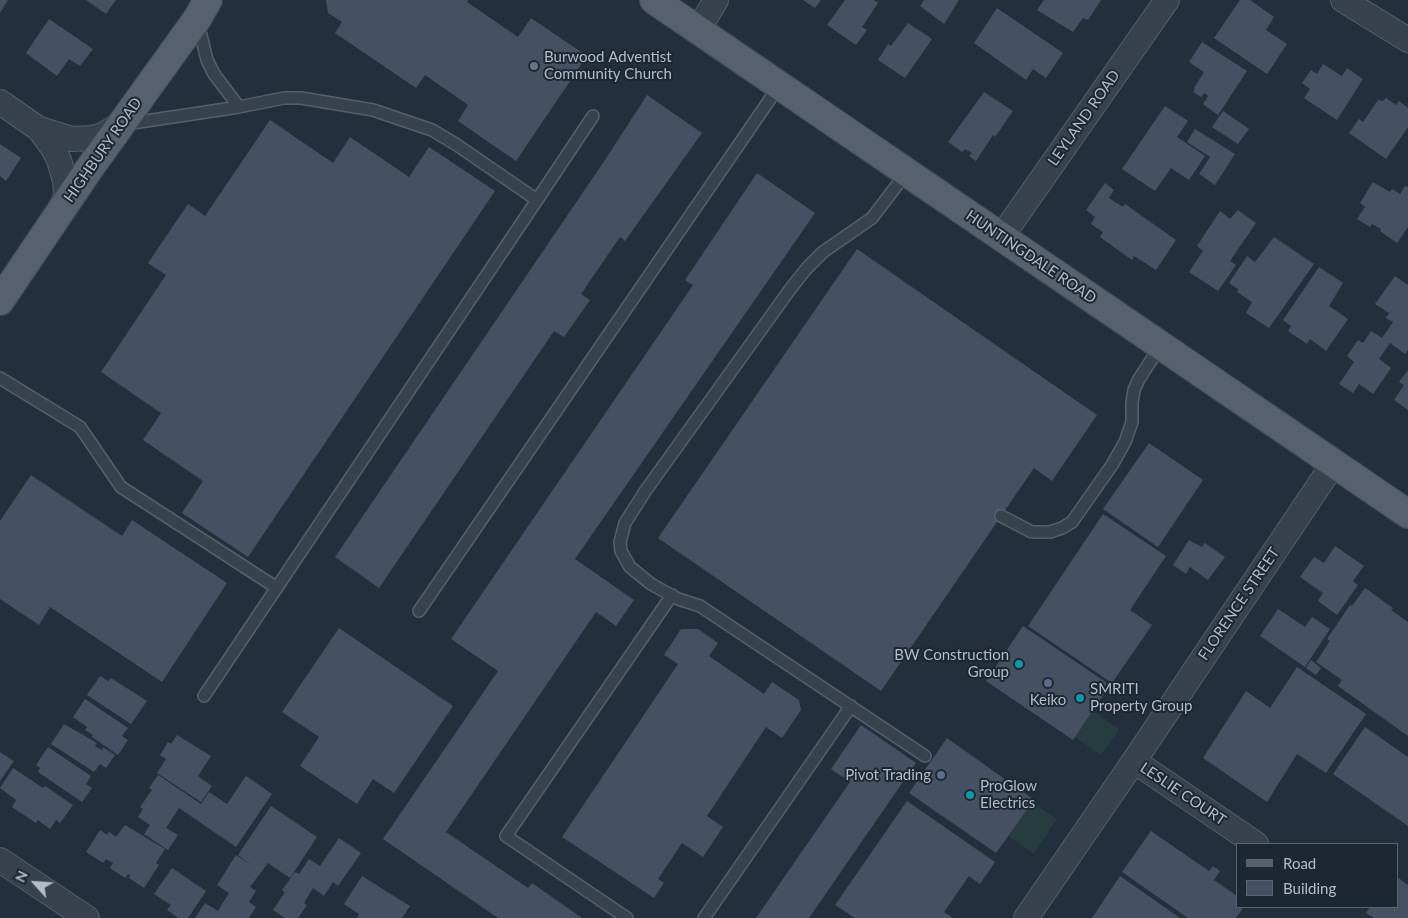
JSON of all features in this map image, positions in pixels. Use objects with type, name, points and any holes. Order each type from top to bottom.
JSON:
[{"type":"main road","name":"HUNTINGDALE ROAD","points":[[654,0],[1408,514]]},
{"type":"main road","name":"HIGHBURY ROAD","points":[[0,301],[119,125],[202,9]]},
{"type":"street","points":[[698,30],[716,0]]},
{"type":"street","name":"LEYLAND ROAD","points":[[1002,236],[1167,0]]},
{"type":"street","points":[[1343,0],[1408,40]]},
{"type":"street","points":[[0,102],[39,129],[72,139],[92,138],[103,135],[119,125]]},
{"type":"street","points":[[39,129],[53,148],[62,170],[66,194],[62,209]]},
{"type":"street","name":"FLORENCE STREET","points":[[1026,918],[1334,463]]},
{"type":"street","name":"LESLIE COURT","points":[[1134,761],[1255,843]]},
{"type":"street","points":[[0,860],[87,918]]},
{"type":"lane","points":[[202,9],[206,60],[239,107]]},
{"type":"lane","points":[[419,611],[778,86]]},
{"type":"lane","points":[[119,125],[239,107],[284,98],[301,98],[373,110],[432,130],[537,200]]},
{"type":"lane","points":[[204,696],[593,116]]},
{"type":"lane","points":[[907,172],[872,218],[823,252],[807,268],[646,490],[625,523],[621,537],[621,551],[630,567],[651,584],[700,606],[925,756]]},
{"type":"lane","points":[[1001,516],[1032,532],[1050,532],[1072,522],[1112,465],[1125,442],[1132,422],[1132,403],[1138,379],[1161,345]]},
{"type":"lane","points":[[0,378],[80,427],[122,486],[276,588]]},
{"type":"lane","points":[[627,918],[506,836],[672,595]]},
{"type":"lane","points":[[704,918],[850,706]]},
{"type":"green space","points":[[1093,711],[1119,729],[1101,755],[1075,737]]},
{"type":"green space","points":[[1032,802],[1057,819],[1034,854],[1008,836]]},
{"type":"building","points":[[0,0],[8,0],[0,13]]},
{"type":"building","points":[[86,0],[116,0],[106,14]]},
{"type":"building","points":[[326,0],[468,0],[467,2],[518,37],[531,18],[587,56],[516,161],[458,121],[468,105],[425,75],[416,88],[335,33],[342,22],[328,13]]},
{"type":"building","points":[[803,0],[821,0],[815,8]]},
{"type":"building","points":[[845,0],[874,0],[878,3],[862,27],[867,30],[856,45],[827,25]]},
{"type":"building","points":[[924,0],[959,0],[944,24],[920,6]]},
{"type":"building","points":[[1044,0],[1101,0],[1088,20],[1083,18],[1073,32],[1037,10]]},
{"type":"building","points":[[1240,0],[1250,0],[1274,17],[1266,30],[1287,44],[1267,74],[1214,38]]},
{"type":"building","points":[[997,8],[1063,53],[1046,78],[1033,69],[1026,80],[974,43]]},
{"type":"building","points":[[49,19],[93,49],[80,66],[69,59],[57,76],[26,53]]},
{"type":"building","points":[[908,23],[932,39],[905,78],[878,60],[888,44],[891,46]]},
{"type":"building","points":[[1202,42],[1247,71],[1218,115],[1203,104],[1208,96],[1204,93],[1201,97],[1193,92],[1204,72],[1189,62]]},
{"type":"building","points":[[1323,64],[1342,76],[1347,68],[1363,79],[1337,120],[1304,98],[1310,89],[1302,83],[1311,70],[1317,74]]},
{"type":"building","points":[[984,92],[1013,111],[995,137],[993,135],[976,161],[969,156],[972,153],[965,149],[962,152],[948,142]]},
{"type":"building","points":[[647,95],[702,133],[625,241],[620,237],[581,294],[590,300],[564,337],[554,331],[379,588],[335,557],[605,160]]},
{"type":"building","points":[[1386,98],[1396,105],[1399,101],[1408,108],[1408,127],[1386,159],[1349,133],[1359,119],[1363,122],[1378,100],[1383,101]]},
{"type":"building","points":[[1165,106],[1188,121],[1177,137],[1205,156],[1189,180],[1171,168],[1155,191],[1122,169]]},
{"type":"building","points":[[1223,111],[1249,129],[1238,144],[1212,127]]},
{"type":"building","points":[[270,120],[333,163],[350,137],[409,177],[429,147],[495,191],[248,557],[182,513],[203,481],[143,440],[161,413],[101,372],[166,275],[148,263],[188,204],[205,216]]},
{"type":"building","points":[[1195,129],[1235,154],[1215,185],[1199,174],[1210,157],[1187,142]]},
{"type":"building","points":[[0,144],[21,158],[6,181],[0,176]]},
{"type":"building","points":[[757,173],[815,213],[575,559],[634,600],[616,626],[596,612],[446,832],[528,888],[532,883],[582,918],[498,918],[383,839],[498,671],[451,639],[693,285],[685,280]]},
{"type":"building","points":[[1373,182],[1390,192],[1392,189],[1400,194],[1405,186],[1408,187],[1408,227],[1397,243],[1380,231],[1381,229],[1372,224],[1370,227],[1357,219],[1365,207],[1360,203]]},
{"type":"building","points":[[1105,183],[1114,190],[1109,198],[1123,207],[1125,204],[1176,240],[1156,270],[1134,256],[1132,260],[1100,237],[1103,232],[1091,224],[1095,217],[1086,210]]},
{"type":"building","points":[[1238,210],[1256,223],[1230,261],[1236,265],[1218,291],[1189,272],[1203,251],[1197,246],[1220,211],[1230,219]]},
{"type":"building","points":[[1274,237],[1314,264],[1269,328],[1246,313],[1252,302],[1237,292],[1238,289],[1229,283],[1247,256],[1255,262]]},
{"type":"building","points":[[857,249],[1097,415],[1052,481],[1034,468],[881,691],[658,538]]},
{"type":"building","points":[[1319,267],[1343,283],[1329,306],[1348,319],[1326,351],[1310,339],[1307,344],[1288,331],[1291,326],[1283,320]]},
{"type":"building","points":[[1395,276],[1408,285],[1408,350],[1405,354],[1390,343],[1379,359],[1391,368],[1373,394],[1359,384],[1353,393],[1339,384],[1354,362],[1347,356],[1358,340],[1363,343],[1371,331],[1382,338],[1393,322],[1386,318],[1389,313],[1375,304]]},
{"type":"building","points":[[1408,370],[1408,410],[1394,400],[1404,385],[1399,382]]},
{"type":"building","points":[[1149,443],[1203,480],[1158,547],[1103,509]]},
{"type":"building","points":[[31,475],[122,536],[132,520],[227,583],[162,682],[50,607],[39,625],[0,599],[0,521]]},
{"type":"building","points":[[1103,514],[1166,556],[1130,610],[1152,625],[1112,683],[1028,626]]},
{"type":"building","points":[[1189,540],[1202,547],[1205,543],[1225,557],[1208,580],[1190,567],[1186,574],[1173,565]]},
{"type":"building","points":[[1335,546],[1364,566],[1353,581],[1358,585],[1337,615],[1318,601],[1323,593],[1300,577],[1314,557],[1324,563]]},
{"type":"building","points":[[1365,588],[1393,608],[1391,610],[1408,622],[1408,736],[1338,686],[1342,680],[1316,662],[1330,641],[1327,639],[1350,605],[1352,606]]},
{"type":"building","points":[[1278,609],[1305,627],[1312,617],[1330,629],[1305,667],[1260,636]]},
{"type":"building","points":[[1023,626],[1110,685],[1073,740],[986,681]]},
{"type":"building","points":[[339,628],[453,706],[394,793],[373,779],[357,804],[300,766],[319,737],[282,712]]},
{"type":"building","points":[[681,629],[698,629],[718,643],[709,656],[764,694],[772,682],[799,700],[801,710],[782,738],[766,727],[707,816],[723,827],[703,857],[682,843],[658,879],[664,883],[654,898],[562,837],[678,664],[664,655]]},
{"type":"building","points":[[1311,660],[1321,668],[1316,675],[1306,668]]},
{"type":"building","points":[[1297,667],[1366,714],[1326,773],[1297,754],[1267,802],[1203,758],[1246,691],[1270,708]]},
{"type":"building","points":[[100,676],[108,681],[111,678],[147,701],[131,724],[87,695]]},
{"type":"building","points":[[85,699],[128,728],[122,736],[128,740],[118,755],[92,737],[93,735],[85,730],[87,727],[73,717]]},
{"type":"building","points":[[64,724],[97,743],[95,746],[102,750],[103,747],[115,755],[106,768],[100,764],[94,772],[51,744]]},
{"type":"building","points":[[861,725],[916,763],[809,918],[756,918],[850,782],[831,769]]},
{"type":"building","points":[[1365,727],[1408,757],[1408,826],[1333,774]]},
{"type":"building","points":[[177,735],[211,756],[198,776],[212,786],[201,802],[157,773],[166,759],[160,755],[168,742],[171,744]]},
{"type":"building","points":[[947,738],[1034,800],[996,853],[909,793]]},
{"type":"building","points":[[48,747],[91,776],[86,784],[92,788],[82,802],[38,772],[40,768],[36,765]]},
{"type":"building","points":[[0,752],[14,761],[0,781]]},
{"type":"building","points":[[13,768],[73,805],[60,823],[56,820],[50,829],[38,820],[36,823],[12,807],[16,800],[0,788]]},
{"type":"building","points":[[158,775],[201,804],[209,792],[227,804],[246,776],[272,794],[236,847],[179,808],[166,828],[178,835],[168,850],[144,834],[150,825],[138,817],[143,809],[140,807],[152,790],[149,788]]},
{"type":"building","points":[[907,801],[995,862],[980,884],[969,876],[944,912],[953,918],[855,918],[835,905]]},
{"type":"building","points":[[271,806],[317,837],[290,878],[268,863],[250,887],[256,891],[249,902],[256,907],[249,918],[195,918],[205,903],[218,911],[229,893],[217,885],[236,855],[251,865],[238,855]]},
{"type":"building","points":[[125,825],[165,849],[156,863],[159,865],[144,888],[129,878],[130,875],[128,874],[125,878],[110,868],[113,863],[106,859],[103,863],[86,852],[100,830],[107,835],[109,832],[116,837]]},
{"type":"building","points":[[1151,831],[1209,871],[1213,866],[1220,871],[1214,880],[1236,895],[1236,908],[1243,908],[1236,918],[1188,918],[1122,872]]},
{"type":"building","points":[[339,838],[361,853],[338,886],[333,882],[324,896],[313,888],[304,903],[307,905],[298,918],[285,918],[273,910],[285,892],[282,890],[295,872],[299,874],[309,859],[320,866]]},
{"type":"building","points":[[172,868],[206,891],[188,918],[178,918],[167,910],[171,905],[154,894]]},
{"type":"building","points":[[362,876],[410,906],[402,918],[357,918],[359,914],[344,904]]},
{"type":"building","points":[[1120,876],[1180,918],[1092,918]]},
{"type":"building","points":[[1398,878],[1408,885],[1408,918],[1374,918],[1366,913],[1369,908],[1398,908]]},
{"type":"place","name":"Burwood Adventist Community Church","points":[[534,66]]},
{"type":"place","name":"BW Construction Group","points":[[1019,664]]},
{"type":"place","name":"Keiko","points":[[1048,683]]},
{"type":"place","name":"SMRITI Property Group","points":[[1080,698]]},
{"type":"place","name":"Pivot Trading","points":[[941,775]]},
{"type":"place","name":"ProGlow Electrics","points":[[970,795]]}]
